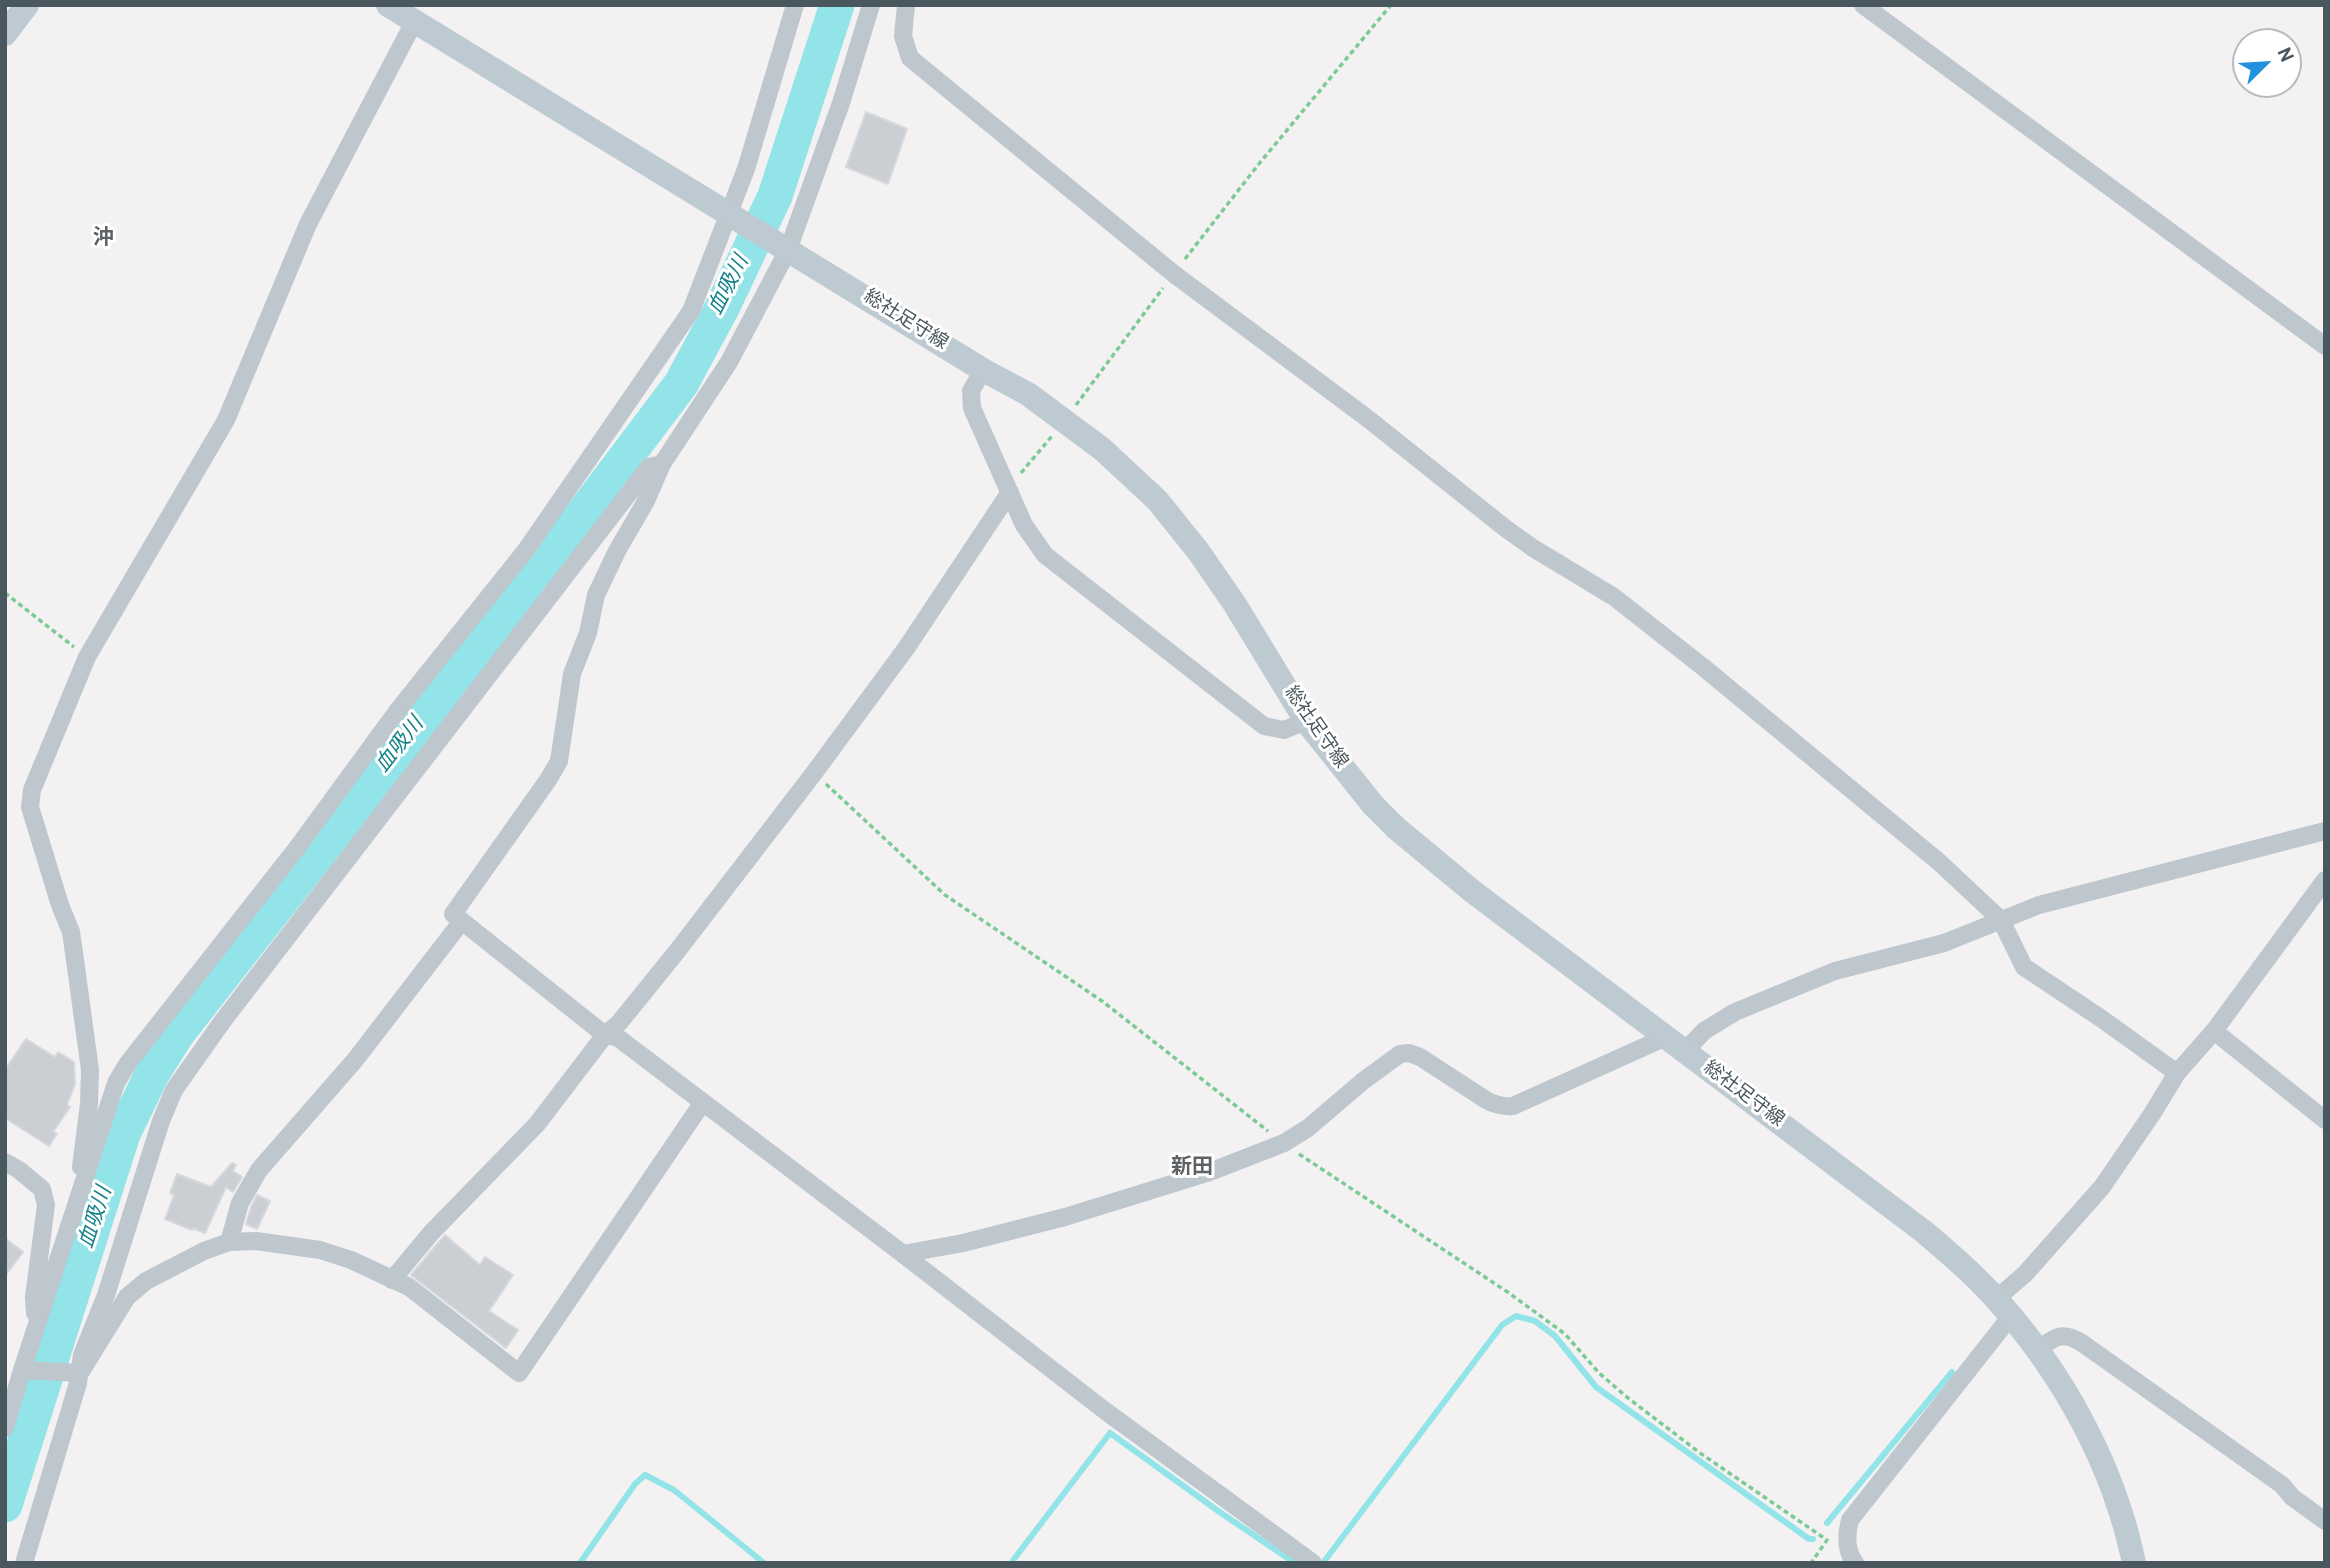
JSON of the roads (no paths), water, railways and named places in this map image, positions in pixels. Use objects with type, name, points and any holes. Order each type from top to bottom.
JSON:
[{"type":"main road","points":[[5,34],[27,5]]},
{"type":"main road","name":"総社足守線","points":[[388,5],[984,370],[1028,394],[1102,449],[1157,500],[1198,551],[1234,603],[1306,721],[1373,805],[1419,848],[1483,899],[1923,1231],[1963,1265],[2003,1307],[2038,1351],[2081,1421],[2106,1473],[2134,1563]]},
{"type":"street","points":[[5,1428],[28,1371],[36,1324],[116,1083],[128,1063],[297,848],[398,710],[526,550],[691,311],[734,217],[795,5]]},
{"type":"street","points":[[871,5],[841,103],[783,247],[729,362],[662,464],[646,502],[617,551],[596,595],[588,634],[572,674],[559,761],[453,914],[605,1035],[617,1037],[1104,1410],[1313,1563]]},
{"type":"street","points":[[906,5],[902,36],[911,58],[1174,274],[1367,418],[1514,535],[1588,579],[1634,612],[1939,862],[2001,920],[2024,967],[2177,1073]]},
{"type":"street","points":[[1863,5],[2325,346]]},
{"type":"street","points":[[81,1188],[90,1070],[71,932],[30,807],[32,790],[87,657],[226,420],[308,224],[414,22]]},
{"type":"street","points":[[984,370],[971,391],[972,408],[1024,525],[1045,555],[1264,726],[1284,730],[1306,721]]},
{"type":"street","points":[[24,1563],[82,1355],[106,1295],[174,1090],[222,1022],[649,467],[662,464]]},
{"type":"street","points":[[392,1280],[431,1233],[537,1124],[605,1035],[619,1023],[678,950],[907,647],[1009,490]]},
{"type":"street","points":[[902,1254],[963,1243],[1065,1217],[1207,1173],[1284,1143],[1308,1128],[1363,1081],[1400,1054],[1409,1053],[1420,1057],[1496,1106],[1513,1106],[1676,1044],[1735,1012],[1835,971],[1944,943],[2039,905],[2325,831]]},
{"type":"street","points":[[1855,1563],[1849,1555],[1847,1542],[1850,1520],[2025,1274],[2102,1187],[2146,1124],[2177,1073],[2218,1034],[2325,880]]},
{"type":"street","points":[[229,1241],[240,1203],[259,1170],[355,1059],[462,921]]},
{"type":"street","points":[[2218,1034],[2325,1120]]},
{"type":"street","points":[[77,1373],[127,1297],[146,1281],[229,1241],[256,1241],[320,1250],[351,1260],[409,1287],[519,1373],[703,1102]]},
{"type":"street","points":[[5,1162],[41,1189],[46,1205],[34,1297],[36,1324]]},
{"type":"street","points":[[2038,1351],[2050,1340],[2060,1336],[2072,1337],[2281,1485],[2292,1497],[2325,1521]]},
{"type":"street","points":[[28,1371],[77,1373]]},
{"type":"waterway","name":"血吸川","points":[[5,1505],[123,1134],[152,1074],[177,1034],[558,547],[681,384],[722,308],[775,196],[837,5]]},
{"type":"waterway","points":[[1323,1563],[1502,1325],[1516,1316],[1535,1321],[1555,1336],[1596,1387],[1809,1539],[1813,1539]]},
{"type":"waterway","points":[[1827,1523],[1952,1372]]},
{"type":"waterway","points":[[1011,1563],[1110,1433],[1295,1563]]},
{"type":"waterway","points":[[580,1563],[635,1484],[645,1475],[674,1490],[764,1563]]},
{"type":"district","name":"沖","points":[[103,240]]},
{"type":"district","name":"新田","points":[[1192,1169]]}]
